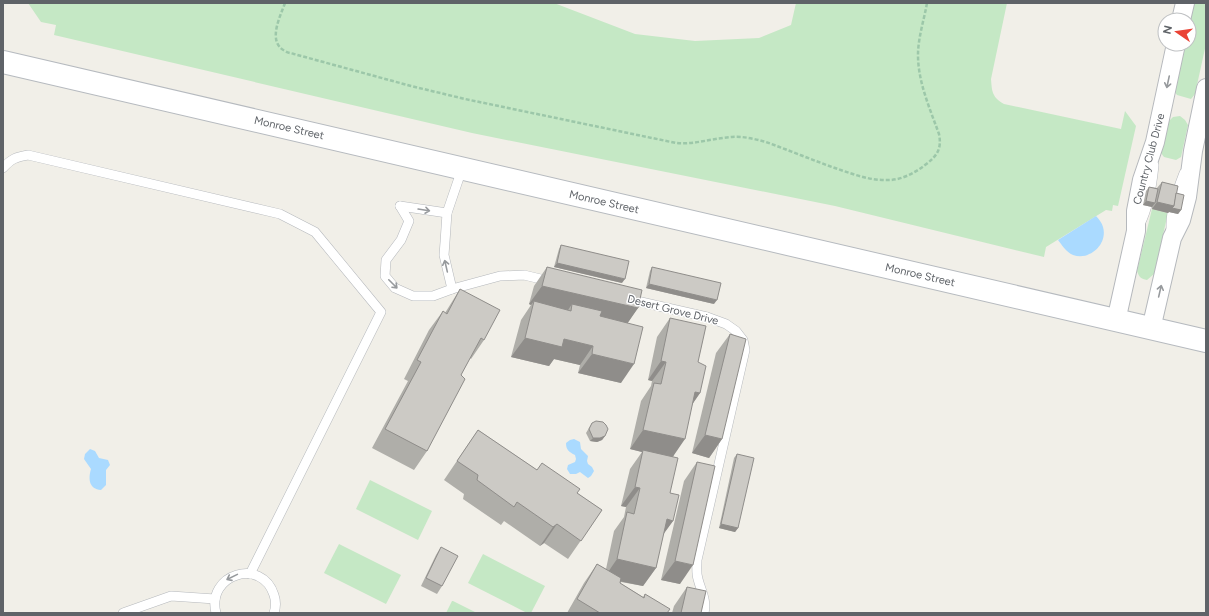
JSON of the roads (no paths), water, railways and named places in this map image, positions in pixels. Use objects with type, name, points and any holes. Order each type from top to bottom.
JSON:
[{"type":"main road","name":"Monroe Street","points":[[3,62],[1206,342]]},
{"type":"street","name":"Country Club Drive","points":[[1116,321],[1136,230],[1136,211],[1142,180],[1155,142],[1174,52]]},
{"type":"street","points":[[1151,329],[1172,238],[1181,220],[1186,203],[1193,151],[1206,88]]},
{"type":"lane","points":[[3,168],[8,162],[16,157],[28,155],[280,214],[315,232],[381,312],[250,574]]},
{"type":"lane","points":[[452,289],[444,255],[447,213],[462,168]]},
{"type":"lane","points":[[447,213],[400,206],[409,221],[401,240],[386,260],[385,276],[395,288],[413,296],[433,296],[452,289],[500,276],[524,275],[554,282]]},
{"type":"lane","name":"Desert Grove Drive","points":[[623,298],[707,317],[726,324],[736,331],[743,340],[745,350],[697,560],[697,578],[704,595],[704,613]]},
{"type":"lane","points":[[216,613],[215,599],[218,590],[224,582],[232,576],[241,574],[250,574],[267,582],[273,590],[278,612]]},
{"type":"lane","points":[[123,613],[171,596],[215,599]]},
{"type":"water","points":[[1096,216],[1103,227],[1104,233],[1100,245],[1096,250],[1086,256],[1073,255],[1068,252],[1058,240]]},
{"type":"water","points":[[574,439],[580,442],[581,449],[588,456],[588,464],[594,471],[588,478],[580,472],[570,474],[567,469],[568,465],[575,462],[576,459],[575,455],[567,449],[566,443]]},
{"type":"water","points":[[90,449],[95,451],[99,458],[108,460],[110,465],[106,470],[106,485],[101,490],[94,488],[90,483],[91,469],[84,459],[85,454]]}]
